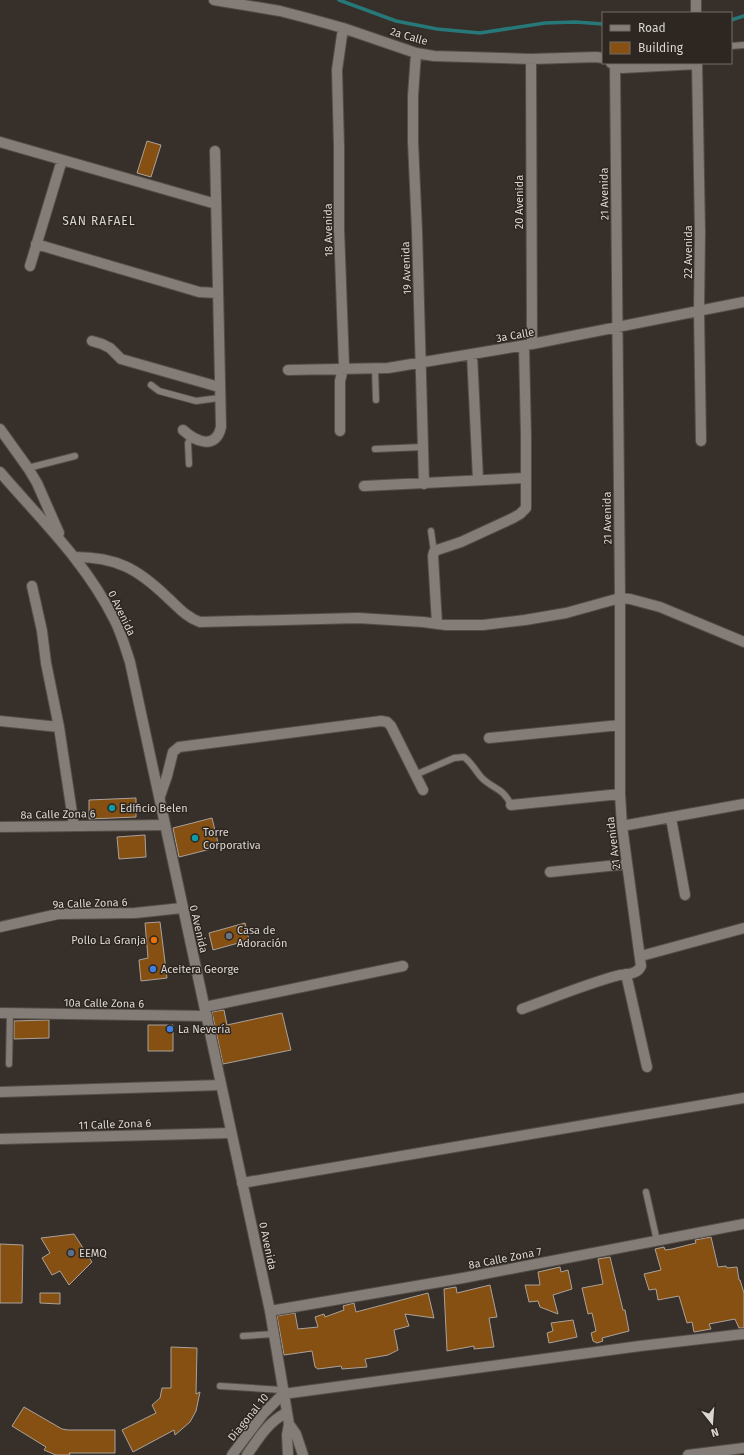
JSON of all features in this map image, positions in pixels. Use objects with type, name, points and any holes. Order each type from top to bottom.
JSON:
[{"type":"street","name":"2a Calle","points":[[214,0],[280,11],[342,28],[416,53],[434,56],[531,59],[602,58]]},
{"type":"street","name":"18 Avenida","points":[[340,431],[340,381],[344,365],[339,229],[337,70],[342,28]]},
{"type":"street","name":"19 Avenida","points":[[416,53],[412,96],[424,484]]},
{"type":"street","name":"20 Avenida","points":[[434,552],[468,539],[513,518],[524,511],[526,504],[525,478],[531,59]]},
{"type":"street","points":[[613,64],[622,68],[682,64]]},
{"type":"street","name":"21 Avenida","points":[[613,64],[618,328],[620,794],[622,826],[641,956],[640,969],[626,974]]},
{"type":"street","name":"22 Avenida","points":[[697,64],[700,232],[699,311],[701,441]]},
{"type":"street","points":[[0,142],[216,204]]},
{"type":"street","points":[[182,430],[194,438],[209,442],[218,437],[220,427],[215,151]]},
{"type":"street","points":[[30,266],[62,160]]},
{"type":"street","points":[[36,244],[199,292],[217,293]]},
{"type":"street","name":"3a Calle","points":[[288,370],[388,368],[528,345],[744,302]]},
{"type":"street","points":[[92,341],[110,348],[121,359],[219,387]]},
{"type":"street","points":[[472,354],[478,479]]},
{"type":"street","name":"0 Avenida","points":[[0,429],[28,468],[44,497],[58,531],[68,548]]},
{"type":"street","name":"0 Avenida","points":[[0,472],[75,557],[101,595],[121,634],[130,662],[270,1311],[282,1392],[289,1424]]},
{"type":"street","points":[[364,486],[424,484],[478,479],[525,478]]},
{"type":"street","points":[[434,552],[437,624]]},
{"type":"street","points":[[75,557],[105,559],[121,564],[156,586],[184,613],[200,622],[358,618],[446,625],[483,625],[566,613],[620,598],[660,606],[744,639]]},
{"type":"street","points":[[32,586],[42,631],[46,663],[59,727],[74,826]]},
{"type":"street","points":[[0,721],[59,727]]},
{"type":"street","points":[[160,796],[168,776],[171,756],[175,749],[179,747],[381,721],[387,722],[391,726],[423,790]]},
{"type":"street","points":[[489,738],[620,725]]},
{"type":"street","points":[[511,806],[620,794]]},
{"type":"street","points":[[622,826],[744,804]]},
{"type":"street","points":[[671,818],[685,896]]},
{"type":"street","name":"8a Calle Zona 6","points":[[0,827],[165,825]]},
{"type":"street","points":[[550,872],[627,864]]},
{"type":"street","name":"9a Calle Zona 6","points":[[0,927],[58,914],[135,913],[182,908]]},
{"type":"street","points":[[641,956],[744,928]]},
{"type":"street","name":"10a Calle Zona 6","points":[[5,1013],[206,1012],[403,966]]},
{"type":"street","points":[[522,1009],[612,977],[626,974],[647,1067]]},
{"type":"street","points":[[0,1092],[221,1085]]},
{"type":"street","points":[[242,1184],[744,1098]]},
{"type":"street","name":"11 Calle Zona 6","points":[[0,1139],[231,1134]]},
{"type":"street","name":"8a Calle Zona 7","points":[[270,1311],[463,1278],[744,1224]]},
{"type":"street","points":[[282,1392],[744,1334]]},
{"type":"street","name":"Diagonal 10","points":[[232,1455],[263,1414],[282,1392]]},
{"type":"street","name":"Diagonal 10","points":[[247,1455],[268,1427],[280,1416],[286,1413]]},
{"type":"street","points":[[288,1455],[287,1435],[289,1424]]},
{"type":"street","points":[[289,1424],[296,1434],[303,1455]]},
{"type":"street","points":[[688,1455],[744,1448]]},
{"type":"lane","points":[[732,46],[744,45]]},
{"type":"lane","points":[[375,368],[376,400]]},
{"type":"lane","points":[[151,386],[159,391],[196,401],[219,398]]},
{"type":"lane","points":[[189,464],[188,443],[190,439],[194,438]]},
{"type":"lane","points":[[375,449],[423,447]]},
{"type":"lane","points":[[28,468],[75,456]]},
{"type":"lane","points":[[431,531],[434,552]]},
{"type":"lane","points":[[415,775],[454,758],[464,757],[469,761],[481,777],[503,792],[511,806]]},
{"type":"lane","points":[[5,1013],[9,1064]]},
{"type":"lane","points":[[646,1192],[657,1241]]},
{"type":"lane","points":[[243,1336],[274,1334]]},
{"type":"lane","points":[[220,1386],[282,1392]]},
{"type":"building","points":[[147,141],[161,145],[151,177],[137,173]]},
{"type":"building","name":"Edificio Belen","points":[[136,798],[136,817],[89,819],[89,800]]},
{"type":"building","name":"Torre Corporativa","points":[[212,818],[219,847],[179,857],[173,828]]},
{"type":"building","points":[[145,835],[146,857],[119,859],[117,837]]},
{"type":"building","points":[[160,922],[167,978],[141,981],[139,960],[148,958],[145,923]]},
{"type":"building","name":"Casa de Adoración","points":[[245,923],[249,940],[213,950],[209,933]]},
{"type":"building","points":[[224,1010],[227,1025],[282,1013],[291,1050],[223,1064],[212,1012]]},
{"type":"building","points":[[49,1020],[49,1038],[14,1039],[14,1021]]},
{"type":"building","points":[[148,1025],[173,1025],[173,1051],[148,1051]]},
{"type":"building","points":[[74,1234],[92,1262],[69,1285],[60,1271],[52,1275],[42,1258],[50,1253],[41,1238]]},
{"type":"building","points":[[711,1237],[718,1267],[737,1267],[739,1280],[744,1293],[744,1328],[739,1328],[735,1319],[709,1324],[711,1329],[694,1332],[692,1322],[687,1323],[679,1296],[658,1300],[656,1289],[649,1290],[644,1274],[661,1270],[655,1249],[664,1247],[665,1250],[672,1249],[696,1243],[695,1240]]},
{"type":"building","points":[[0,1244],[23,1245],[22,1303],[0,1303]]},
{"type":"building","points":[[610,1257],[623,1310],[625,1310],[629,1331],[602,1338],[603,1341],[597,1343],[593,1341],[591,1333],[596,1331],[592,1313],[588,1314],[582,1288],[603,1284],[598,1259]]},
{"type":"building","points":[[560,1267],[561,1272],[568,1270],[572,1289],[553,1295],[558,1314],[540,1307],[538,1301],[529,1302],[525,1285],[540,1285],[538,1272]]},
{"type":"building","points":[[490,1285],[497,1317],[489,1318],[494,1347],[474,1349],[474,1346],[447,1351],[444,1289],[456,1287],[457,1293]]},
{"type":"building","points":[[40,1293],[60,1293],[60,1304],[40,1303]]},
{"type":"building","points":[[428,1293],[434,1318],[405,1314],[409,1326],[394,1330],[398,1350],[388,1355],[365,1359],[367,1367],[342,1369],[341,1366],[318,1369],[315,1367],[312,1351],[284,1355],[277,1316],[295,1313],[298,1329],[318,1327],[315,1317],[324,1314],[325,1317],[344,1310],[343,1306],[354,1303],[356,1312]]},
{"type":"building","points":[[573,1320],[577,1337],[549,1343],[547,1333],[553,1331],[551,1323]]},
{"type":"building","points":[[171,1347],[197,1348],[196,1394],[200,1392],[196,1411],[190,1422],[175,1435],[174,1430],[133,1452],[122,1430],[156,1413],[152,1405],[160,1398],[162,1388],[171,1388]]},
{"type":"building","points":[[24,1407],[62,1429],[115,1430],[115,1453],[69,1453],[70,1455],[56,1455],[44,1450],[46,1447],[12,1426]]},
{"type":"waterway","points":[[339,0],[396,21],[437,29],[480,33],[545,23],[575,22],[602,24]]},
{"type":"waterway","points":[[732,20],[744,16]]},
{"type":"place","name":"Edificio Belen","points":[[112,808]]},
{"type":"place","name":"Torre Corporativa","points":[[195,838]]},
{"type":"place","name":"Casa de Adoración","points":[[229,936]]},
{"type":"place","name":"Pollo La Granja","points":[[154,940]]},
{"type":"place","name":"Aceitera George","points":[[153,969]]},
{"type":"place","name":"La Nevería","points":[[170,1029]]},
{"type":"place","name":"EEMQ","points":[[71,1253]]},
{"type":"district","name":"SAN RAFAEL","points":[[99,221]]}]
